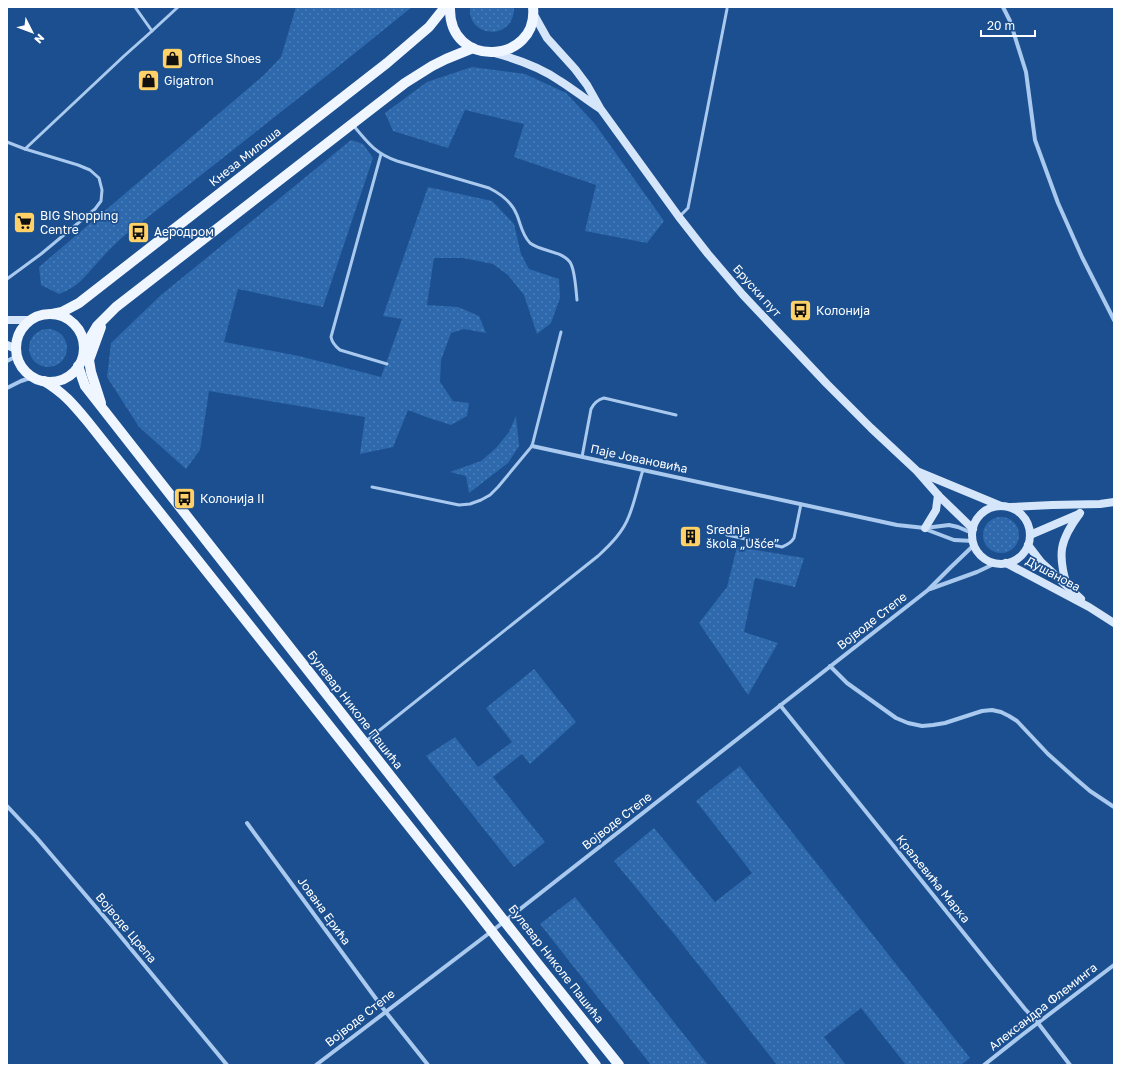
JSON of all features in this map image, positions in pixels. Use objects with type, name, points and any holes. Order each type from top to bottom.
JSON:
[{"type":"main road","name":"Кнеза Милоша","points":[[52,314],[62,312],[79,303],[363,82],[421,35],[445,7]]},
{"type":"main road","points":[[450,7],[451,21],[458,36],[473,48],[483,52],[494,53],[506,50],[517,44],[525,36],[531,25],[533,10]]},
{"type":"main road","name":"Бруски пут","points":[[533,10],[547,38],[575,69],[587,85],[600,108],[679,217],[708,254],[748,300],[871,428],[917,471],[973,537]]},
{"type":"main road","points":[[44,381],[54,382],[63,379],[72,373],[78,366],[84,348],[97,326],[116,307],[405,83],[432,66],[473,48]]},
{"type":"main road","name":"Бруски пут","points":[[494,53],[510,57],[542,70],[560,80],[575,92],[600,108]]},
{"type":"main road","points":[[84,348],[78,329],[71,321],[62,316],[52,314],[40,315],[30,320],[22,328],[13,350],[26,372],[33,377],[57,388],[79,410],[492,931],[596,1065]]},
{"type":"main road","points":[[103,409],[91,372],[89,360],[98,334],[107,315]]},
{"type":"main road","points":[[7,320],[30,320]]},
{"type":"main road","name":"Булевар Николе Пашића","points":[[78,366],[85,386],[619,1065]]},
{"type":"main road","name":"Бруски пут","points":[[917,471],[1002,506]]},
{"type":"main road","points":[[925,528],[936,510],[938,495]]},
{"type":"main road","points":[[1011,507],[1023,515],[1027,521],[1030,535],[1025,552],[1020,557],[1006,563],[996,563],[987,560],[979,554],[973,537],[977,520],[983,512],[992,507],[1100,504],[1114,502]]},
{"type":"main road","points":[[1030,535],[1100,504]]},
{"type":"main road","points":[[1068,586],[1063,571],[1061,556],[1063,541],[1069,528],[1080,513]]},
{"type":"main road","name":"Душанова","points":[[1028,545],[1041,562],[1089,607]]},
{"type":"main road","name":"Душанова","points":[[1006,563],[1089,607],[1114,623]]},
{"type":"street","points":[[1003,7],[1010,21],[1026,72],[1035,140],[1058,203],[1082,257],[1114,320]]},
{"type":"street","points":[[7,361],[13,350]]},
{"type":"street","points":[[7,388],[33,377]]},
{"type":"street","name":"Паје Јовановића","points":[[532,446],[897,525],[925,528]]},
{"type":"street","points":[[925,528],[949,525],[958,527],[973,537]]},
{"type":"street","points":[[925,528],[954,540],[973,537]]},
{"type":"street","name":"Војводе Степе","points":[[316,1065],[505,921],[928,590],[951,566],[973,537]]},
{"type":"street","name":"Војводе Степе","points":[[928,590],[977,572],[996,563]]},
{"type":"street","points":[[830,666],[847,683],[896,718],[908,723],[922,726],[933,725],[945,723],[982,711],[992,710],[1001,712],[1016,721],[1048,754],[1090,791],[1114,807]]},
{"type":"street","name":"Краљевића Марка","points":[[780,705],[1038,1023],[1070,1065]]},
{"type":"street","name":"Војводе Црепа","points":[[7,806],[61,866],[227,1065]]},
{"type":"street","name":"Јована Ерића","points":[[247,823],[385,1011],[428,1065]]},
{"type":"street","name":"Александра Флеминга","points":[[984,1065],[1114,965]]},
{"type":"lane","points":[[135,7],[152,31]]},
{"type":"lane","points":[[25,149],[178,7]]},
{"type":"lane","points":[[679,217],[688,208],[727,9]]},
{"type":"lane","points":[[352,124],[370,145],[381,154],[397,161],[489,188],[504,198],[511,205],[516,214],[522,232],[527,240],[537,247],[567,259],[572,269],[577,300]]},
{"type":"lane","points":[[7,142],[90,170],[99,178],[102,190],[101,201],[95,209],[41,254],[7,279]]},
{"type":"lane","points":[[381,154],[331,337],[335,346],[340,350],[386,364]]},
{"type":"lane","points":[[372,487],[459,505],[470,504],[490,495],[532,446],[561,332]]},
{"type":"lane","points":[[582,457],[591,409],[596,401],[604,398],[676,415]]},
{"type":"lane","points":[[364,742],[610,546],[630,515],[643,470]]},
{"type":"lane","points":[[727,535],[785,546],[792,542],[794,538],[801,504]]},
{"type":"shaded area","points":[[296,7],[412,7],[124,236],[72,288],[59,294],[41,285],[39,267],[264,75],[281,57]]},
{"type":"shaded area","points":[[470,7],[514,7],[512,18],[507,26],[500,30],[491,32],[483,30],[476,25],[471,18]]},
{"type":"shaded area","points":[[472,67],[525,74],[566,93],[595,124],[664,221],[647,243],[585,231],[596,185],[514,157],[524,124],[465,110],[448,148],[393,131],[385,113],[427,82]]},
{"type":"shaded area","points":[[351,140],[363,144],[373,158],[323,307],[238,289],[224,342],[299,356],[381,377],[402,319],[383,316],[428,187],[492,201],[514,224],[521,254],[529,269],[559,279],[560,298],[551,323],[537,334],[524,295],[508,275],[493,264],[463,258],[434,258],[427,305],[458,307],[479,316],[486,333],[464,329],[451,333],[441,360],[440,382],[453,401],[469,403],[467,416],[451,425],[408,410],[393,447],[360,454],[365,417],[209,391],[200,450],[186,469],[139,427],[107,377],[111,343],[161,295]]},
{"type":"shaded area","points":[[44,329],[52,329],[62,334],[66,341],[66,355],[62,362],[52,367],[44,367],[34,362],[32,359],[29,352],[29,344],[34,334],[37,332]]},
{"type":"shaded area","points":[[516,416],[519,446],[508,463],[469,493],[466,476],[450,472],[481,461],[496,448],[509,432]]},
{"type":"shaded area","points":[[1005,517],[1014,522],[1018,528],[1018,542],[1014,548],[1005,553],[997,553],[988,548],[984,542],[983,531],[988,522],[994,518]]},
{"type":"shaded area","points":[[737,547],[804,558],[795,587],[755,578],[744,632],[778,643],[748,695],[699,623],[727,587]]},
{"type":"shaded area","points":[[534,669],[576,722],[530,764],[522,754],[493,777],[545,842],[514,867],[426,756],[455,737],[478,767],[512,742],[486,708]]},
{"type":"shaded area","points":[[740,766],[970,1058],[961,1065],[906,1065],[861,1008],[824,1037],[846,1065],[777,1065],[675,935],[614,861],[654,828],[715,902],[752,873],[696,801]]},
{"type":"shaded area","points":[[575,897],[708,1065],[651,1065],[540,924]]},
{"type":"place","name":"Office Shoes","points":[[172,59]]},
{"type":"place","name":"Gigatron","points":[[148,81]]},
{"type":"place","name":"BIG Shopping Centre","points":[[25,223]]},
{"type":"place","name":"Аеродром","points":[[138,232]]},
{"type":"place","name":"Колонија","points":[[800,311]]},
{"type":"place","name":"Колонија II","points":[[185,499]]},
{"type":"place","name":"Srednja škola „Ušće”","points":[[690,537]]}]
